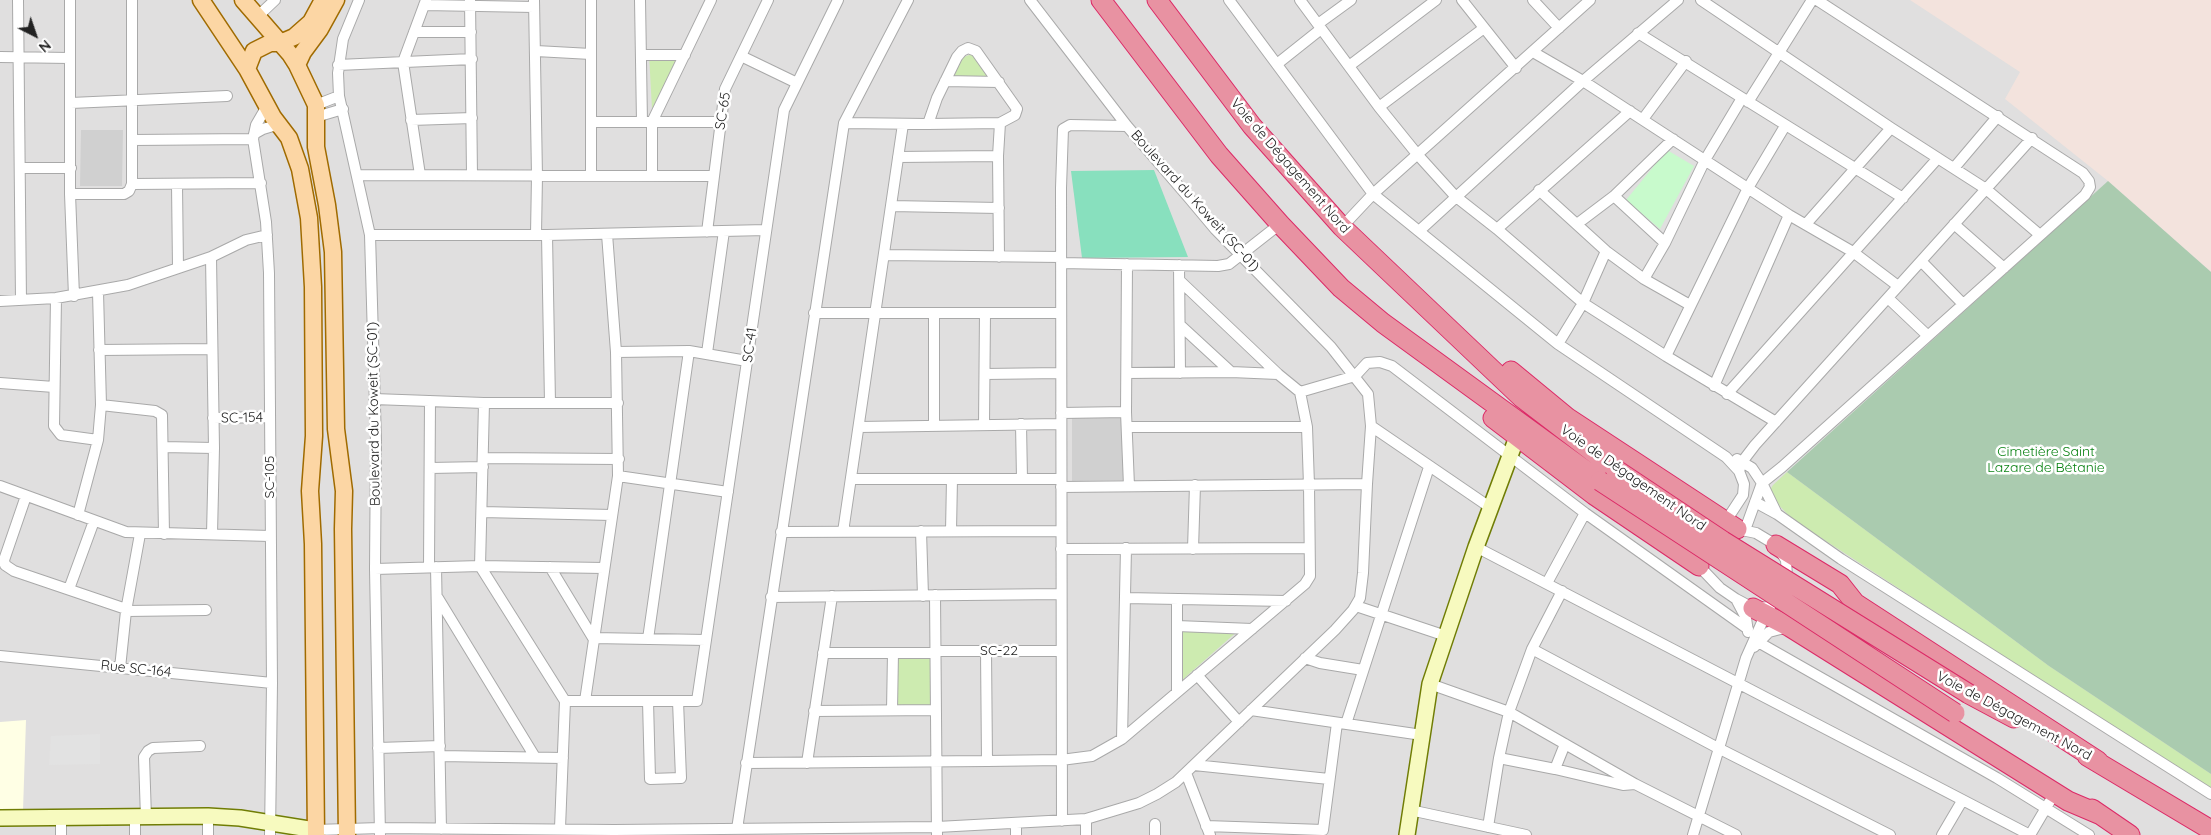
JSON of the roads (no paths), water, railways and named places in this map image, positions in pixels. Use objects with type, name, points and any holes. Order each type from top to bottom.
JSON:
[{"type":"highway","name":"Voie de Dégagement Nord","points":[[1101,0],[1219,155],[1280,224],[1341,288],[1383,323],[1600,482],[1955,713],[2130,835]]},
{"type":"highway","name":"Voie de Dégagement Nord","points":[[1157,0],[1252,126],[1342,227],[1522,398],[1615,469],[1723,541],[1969,694],[2098,761],[2211,830]]},
{"type":"highway","points":[[1442,321],[1489,354],[1568,418],[1732,528]]},
{"type":"highway","points":[[1383,323],[1411,352],[1517,437],[1594,495],[1699,566]]},
{"type":"highway","points":[[1776,545],[1840,584],[1855,603],[2098,761]]},
{"type":"highway","points":[[1763,610],[2051,800],[2068,801],[2101,815]]},
{"type":"main road","points":[[201,0],[247,69],[267,106],[289,138],[300,169],[311,237],[314,436],[310,491],[313,544],[316,832]]},
{"type":"main road","points":[[243,0],[297,65],[316,111],[316,147],[327,205],[333,252],[336,429],[344,491],[348,832]]},
{"type":"main road","points":[[247,69],[254,51],[270,42],[280,43],[294,37],[311,22],[323,0]]},
{"type":"main road","points":[[297,65],[303,52],[320,29],[336,0]]},
{"type":"main road","points":[[281,127],[291,132],[304,131],[316,111]]},
{"type":"street","points":[[18,0],[21,300]]},
{"type":"street","points":[[70,0],[70,194],[74,296]]},
{"type":"street","points":[[70,194],[124,194],[129,191],[132,184],[132,0]]},
{"type":"street","points":[[257,17],[275,0]]},
{"type":"street","name":"Boulevard du Koweit (SC-01)","points":[[358,0],[343,38],[338,65],[339,96],[370,235],[376,492],[375,569],[380,831]]},
{"type":"street","points":[[591,175],[591,0],[602,0]]},
{"type":"street","points":[[640,0],[641,55],[652,176]]},
{"type":"street","points":[[647,122],[685,55],[711,0]]},
{"type":"street","name":"SC-65","points":[[707,232],[725,90],[768,0]]},
{"type":"street","name":"SC-41","points":[[678,701],[697,701],[784,110],[838,0]]},
{"type":"street","points":[[737,829],[844,123],[908,0]]},
{"type":"street","name":"Boulevard du Koweit (SC-01)","points":[[1030,0],[1127,126],[1216,229],[1332,347],[1368,394],[1372,426]]},
{"type":"street","points":[[1229,0],[1373,194],[1558,344],[1726,457],[1756,473],[1777,514]]},
{"type":"street","points":[[1300,0],[1379,106],[1417,154],[1455,196],[1497,228],[1583,303],[1714,386],[1776,422]]},
{"type":"street","points":[[1277,64],[1351,0]]},
{"type":"street","points":[[1349,66],[1424,4],[1436,0]]},
{"type":"street","points":[[1462,0],[1516,68]]},
{"type":"street","points":[[1533,0],[1559,28]]},
{"type":"street","points":[[1342,227],[1373,194],[1590,0]]},
{"type":"street","points":[[1418,231],[1583,80],[1678,0]]},
{"type":"street","points":[[1700,0],[1986,189],[2040,235]]},
{"type":"street","points":[[1644,278],[1665,243],[1705,160],[1812,0]]},
{"type":"street","points":[[1763,610],[1736,599],[1720,588],[1699,566],[1702,555],[1732,528],[1754,502],[1762,482],[1782,467],[1927,335],[2004,268],[2085,195],[2090,187],[2089,181],[2083,173],[2032,138],[1817,0]]},
{"type":"street","points":[[420,175],[403,62],[425,3],[534,4],[536,52],[536,234]]},
{"type":"street","points":[[471,3],[472,175]]},
{"type":"street","points":[[1379,106],[1484,28]]},
{"type":"street","points":[[414,32],[471,32]]},
{"type":"street","points":[[1638,33],[1903,198]]},
{"type":"street","points":[[844,123],[903,124],[928,124],[1000,123],[1015,115],[1018,109],[976,51],[970,48],[959,53],[935,103],[928,124]]},
{"type":"street","points":[[536,52],[591,54]]},
{"type":"street","points":[[1533,52],[1583,80],[1789,215],[1853,252],[1898,286]]},
{"type":"street","points":[[641,55],[685,55]]},
{"type":"street","points":[[741,56],[797,83]]},
{"type":"street","points":[[0,57],[70,58]]},
{"type":"street","points":[[338,65],[472,58]]},
{"type":"street","points":[[1643,119],[1686,62]]},
{"type":"street","points":[[945,81],[999,82]]},
{"type":"street","points":[[71,103],[227,96]]},
{"type":"street","points":[[316,111],[339,96]]},
{"type":"street","points":[[254,137],[256,125],[267,106]]},
{"type":"street","points":[[316,111],[343,109]]},
{"type":"street","points":[[1497,228],[1630,111]]},
{"type":"street","points":[[1954,168],[1998,116]]},
{"type":"street","points":[[411,120],[472,118]]},
{"type":"street","points":[[591,122],[721,122]]},
{"type":"street","points":[[999,257],[998,156],[1000,123]]},
{"type":"street","points":[[843,532],[903,124]]},
{"type":"street","points":[[1062,821],[1061,260],[1063,129],[1070,125],[1127,126]]},
{"type":"street","points":[[132,140],[254,137],[263,129],[273,126],[281,127]]},
{"type":"street","points":[[1666,356],[1748,188],[1785,126]]},
{"type":"street","points":[[1806,224],[1891,128]]},
{"type":"street","name":"SC-105","points":[[254,137],[267,235],[272,683],[270,828]]},
{"type":"street","points":[[1732,528],[1743,495],[1744,484],[1741,466],[1776,422],[2032,138]]},
{"type":"street","points":[[1577,224],[1614,196],[1673,139]]},
{"type":"street","points":[[898,157],[998,156]]},
{"type":"street","points":[[1727,394],[1938,158]]},
{"type":"street","points":[[20,168],[71,168]]},
{"type":"street","points":[[358,175],[714,176]]},
{"type":"street","points":[[132,184],[260,183]]},
{"type":"street","points":[[177,185],[178,268]]},
{"type":"street","points":[[1540,190],[1606,251],[1644,278],[1690,305]]},
{"type":"street","points":[[1614,196],[1665,243]]},
{"type":"street","points":[[891,206],[999,208]]},
{"type":"street","points":[[1714,386],[1789,215]]},
{"type":"street","points":[[884,256],[999,257],[1127,264],[1218,266],[1229,264],[1242,256],[1280,224]]},
{"type":"street","points":[[1954,224],[2004,268]]},
{"type":"street","points":[[370,235],[547,235],[766,230]]},
{"type":"street","points":[[707,353],[724,231]]},
{"type":"street","points":[[585,701],[619,460],[616,352],[607,234]]},
{"type":"street","points":[[0,301],[56,298],[98,292],[150,279],[212,257],[246,240],[267,235]]},
{"type":"street","points":[[547,235],[550,403]]},
{"type":"street","points":[[1558,344],[1583,303],[1606,251]]},
{"type":"street","points":[[212,257],[211,349],[214,448],[212,534]]},
{"type":"street","points":[[1921,261],[1963,304]]},
{"type":"street","points":[[1127,264],[1126,412],[1129,486]]},
{"type":"street","points":[[1179,265],[1180,373]]},
{"type":"street","points":[[746,763],[1061,760],[1092,756],[1122,739],[1286,601],[1308,580],[1308,427],[1300,392],[1278,374],[1180,281]]},
{"type":"street","points":[[78,516],[98,440],[101,405],[98,292]]},
{"type":"street","points":[[56,298],[53,420],[57,431],[62,435],[98,440]]},
{"type":"street","points":[[1888,298],[1927,335]]},
{"type":"street","points":[[814,313],[1061,313]]},
{"type":"street","points":[[934,313],[934,426]]},
{"type":"street","points":[[984,425],[985,313]]},
{"type":"street","points":[[1180,326],[1231,372]]},
{"type":"street","points":[[99,350],[211,349]]},
{"type":"street","points":[[616,352],[689,351],[747,361]]},
{"type":"street","points":[[648,639],[689,351]]},
{"type":"street","points":[[1300,392],[1355,376],[1367,363],[1380,362],[1392,366],[1585,513],[1748,629]]},
{"type":"street","points":[[1127,373],[1231,372],[1278,374]]},
{"type":"street","points":[[984,374],[1061,373]]},
{"type":"street","points":[[0,383],[54,387]]},
{"type":"street","points":[[374,399],[484,403],[618,403]]},
{"type":"street","points":[[430,401],[433,567],[437,597],[441,829]]},
{"type":"street","points":[[484,403],[480,566],[565,701],[560,828]]},
{"type":"street","points":[[101,405],[159,412],[163,420],[164,534]]},
{"type":"street","points":[[859,427],[1021,424],[1126,412]]},
{"type":"street","name":"SC-154","points":[[213,418],[270,417]]},
{"type":"street","points":[[1021,424],[1022,479]]},
{"type":"street","points":[[0,818],[208,816],[270,828],[316,832],[425,832],[441,829],[472,832],[560,828],[615,832],[706,832],[737,829],[774,832],[937,831],[1086,819],[1126,807],[1158,794],[1186,773],[1335,630],[1356,606],[1360,598],[1363,573],[1366,484],[1372,426],[1491,508]]},
{"type":"street","points":[[1127,427],[1308,427]]},
{"type":"street","points":[[1407,835],[1430,684],[1476,547],[1517,437]]},
{"type":"street","points":[[163,447],[214,448]]},
{"type":"street","points":[[430,468],[483,462],[619,460]]},
{"type":"street","points":[[1186,773],[1208,831],[1323,830],[1330,779],[1342,723],[1363,670],[1429,467]]},
{"type":"street","points":[[618,476],[728,492]]},
{"type":"street","points":[[851,479],[1022,479],[1129,486],[1366,484]]},
{"type":"street","points":[[951,531],[952,479]]},
{"type":"street","points":[[1193,549],[1195,485]]},
{"type":"street","points":[[0,486],[126,532],[140,534],[270,536]]},
{"type":"street","points":[[26,496],[4,560],[5,565],[14,571],[126,610],[206,610]]},
{"type":"street","points":[[1754,502],[1777,514],[1841,559],[2211,794]]},
{"type":"street","points":[[482,512],[612,514]]},
{"type":"street","points":[[1547,583],[1585,513]]},
{"type":"street","points":[[69,589],[94,521]]},
{"type":"street","points":[[1693,835],[1746,658],[1763,610],[1787,577],[1786,560],[1776,545],[1732,528]]},
{"type":"street","points":[[781,532],[1061,531]]},
{"type":"street","points":[[921,532],[923,596]]},
{"type":"street","points":[[120,668],[126,610],[140,534]]},
{"type":"street","points":[[1476,547],[2030,835],[2051,800]]},
{"type":"street","points":[[1122,739],[1126,548]]},
{"type":"street","points":[[1061,550],[1309,548]]},
{"type":"street","points":[[375,569],[480,566],[604,568]]},
{"type":"street","points":[[550,567],[593,638]]},
{"type":"street","points":[[1488,827],[1499,758],[1509,712],[1532,649],[1562,591]]},
{"type":"street","points":[[771,597],[1061,594]]},
{"type":"street","points":[[807,762],[832,596]]},
{"type":"street","points":[[935,596],[937,831]]},
{"type":"street","points":[[437,597],[535,757]]},
{"type":"street","points":[[1125,598],[1286,601]]},
{"type":"street","points":[[1177,599],[1177,692]]},
{"type":"street","points":[[1736,599],[1746,618],[1748,629],[1746,658]]},
{"type":"street","points":[[1356,606],[1446,636]]},
{"type":"street","points":[[1177,626],[1252,629]]},
{"type":"street","points":[[1746,658],[1758,642],[1769,632],[1790,627]]},
{"type":"street","points":[[593,638],[706,640]]},
{"type":"street","points":[[1758,642],[2051,800],[2089,835]]},
{"type":"street","points":[[1532,649],[1718,748],[1890,835]]},
{"type":"street","points":[[986,651],[987,761]]},
{"type":"street","name":"SC-22","points":[[823,653],[1061,651]]},
{"type":"street","points":[[892,710],[893,653]]},
{"type":"street","name":"Rue SC-164","points":[[0,656],[272,683]]},
{"type":"street","points":[[1305,658],[1320,663],[1363,670]]},
{"type":"street","points":[[1198,675],[1239,722]]},
{"type":"street","points":[[1430,684],[1509,712],[1635,784],[1736,835]]},
{"type":"street","points":[[565,701],[585,701],[648,701],[678,701],[681,778],[650,780],[648,701]]},
{"type":"street","points":[[814,711],[936,710]]},
{"type":"street","points":[[1251,710],[1422,735]]},
{"type":"street","points":[[1555,768],[1565,744]]},
{"type":"street","points":[[135,835],[141,818],[144,757],[148,751],[153,748],[200,746]]},
{"type":"street","points":[[378,748],[563,758]]},
{"type":"street","points":[[1499,758],[1555,768],[1623,786],[1635,784]]},
{"type":"street","points":[[1194,765],[1330,779]]},
{"type":"street","points":[[1942,835],[1962,801]]},
{"type":"street","points":[[1410,810],[1526,835]]},
{"type":"street","points":[[208,816],[208,835]]},
{"type":"street","points":[[61,818],[61,835]]},
{"type":"street","points":[[1086,819],[1086,835]]},
{"type":"street","points":[[1016,824],[1016,835]]},
{"type":"park label","name":"Cimetière Saint Lazare de Bétanie","points":[[2046,460]]}]
